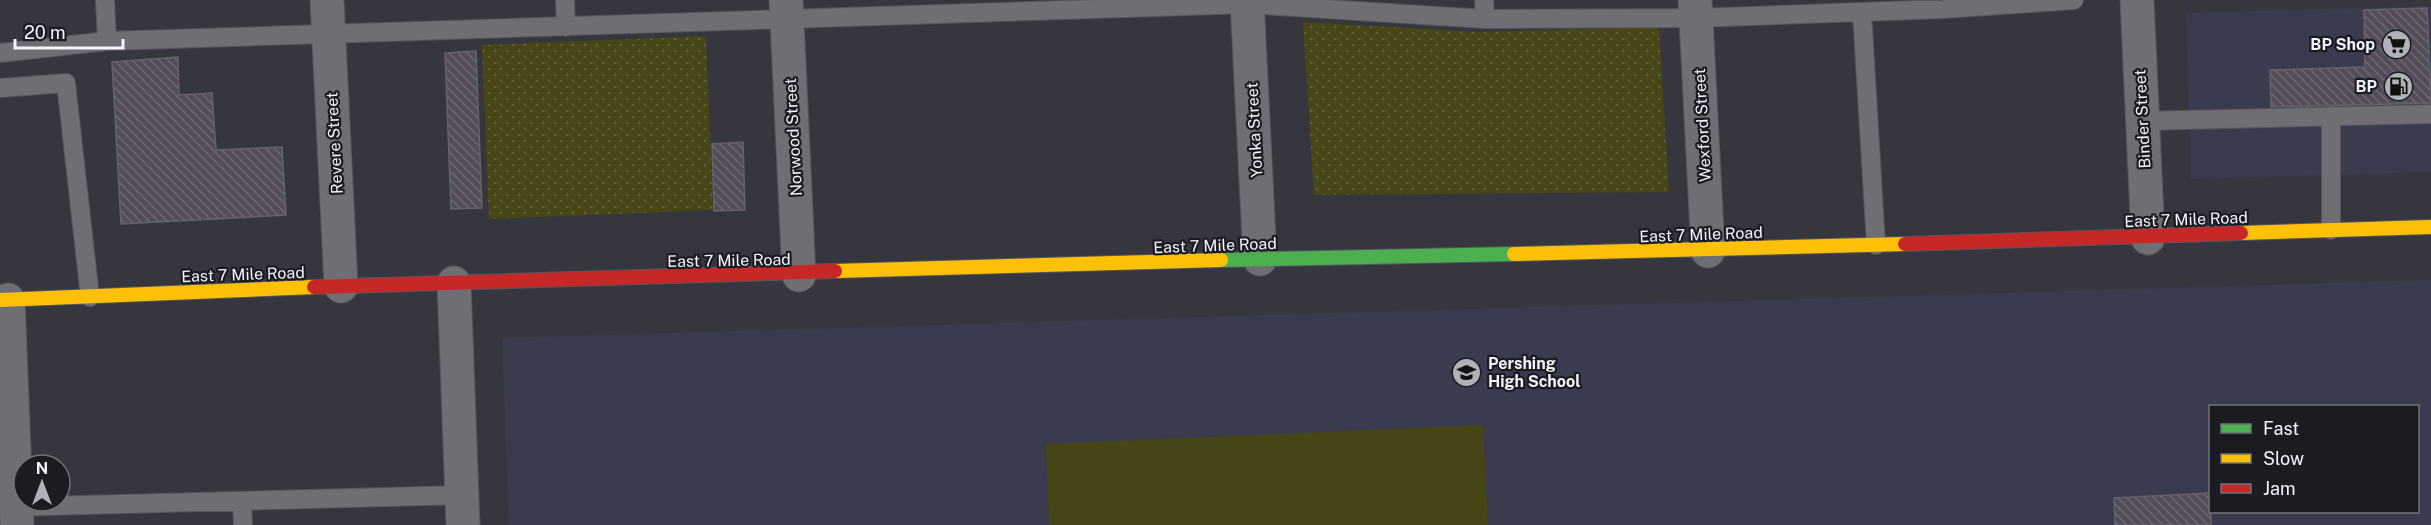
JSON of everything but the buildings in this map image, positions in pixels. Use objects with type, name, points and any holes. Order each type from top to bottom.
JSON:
[{"type":"street","name":"Revere Street","points":[[327,0],[341,286]]},
{"type":"street","name":"Binder Street","points":[[2137,0],[2148,238]]},
{"type":"street","name":"Yonka Street","points":[[1248,2],[1260,259]]},
{"type":"street","name":"Wexford Street","points":[[1696,9],[1708,251]]},
{"type":"street","name":"Norwood Street","points":[[786,10],[800,275]]},
{"type":"street","name":"East 7 Mile Road","points":[[4,300],[341,286],[800,275],[1260,259],[1708,251],[2431,227]]},
{"type":"street","points":[[454,283],[463,510]]},
{"type":"street","points":[[4,300],[11,513]]},
{"type":"lane","points":[[105,0],[107,40]]},
{"type":"lane","points":[[565,0],[566,27]]},
{"type":"lane","points":[[1484,0],[1485,19]]},
{"type":"lane","points":[[0,53],[107,40],[566,27],[786,10],[1248,2],[1485,19],[1696,9],[1862,12],[1943,4],[2074,0]]},
{"type":"lane","points":[[1862,12],[1876,245]]},
{"type":"lane","points":[[0,88],[66,83],[90,297]]},
{"type":"lane","points":[[2142,121],[2431,114]]},
{"type":"lane","points":[[2331,116],[2331,230]]},
{"type":"lane","points":[[242,501],[243,525]]},
{"type":"lane","points":[[11,513],[242,501],[463,510]]},
{"type":"shaded area","points":[[2431,6],[2431,172],[2191,179],[2186,13]]},
{"type":"shaded area","points":[[1303,22],[1478,32],[1659,27],[1669,192],[1314,195]]},
{"type":"shaded area","points":[[706,36],[713,210],[489,219],[482,45]]},
{"type":"shaded area","name":"Pershing High School","points":[[2431,280],[2431,525],[509,525],[502,338]]},
{"type":"shaded area","points":[[1483,425],[1488,525],[1049,525],[1046,444]]},
{"type":"traffic: fast","points":[[1221,260],[1514,254]]},
{"type":"traffic: slow","points":[[2241,233],[2431,227]]},
{"type":"traffic: slow","points":[[1514,254],[1905,244]]},
{"type":"traffic: slow","points":[[835,271],[1221,260]]},
{"type":"traffic: slow","points":[[0,300],[314,287]]},
{"type":"traffic: jam","points":[[1905,244],[2241,233]]},
{"type":"traffic: jam","points":[[314,287],[835,271]]},
{"type":"place","name":"BP Shop","points":[[2396,44]]},
{"type":"place","name":"BP","points":[[2398,86]]},
{"type":"place","name":"Pershing High School","points":[[1467,372]]}]
